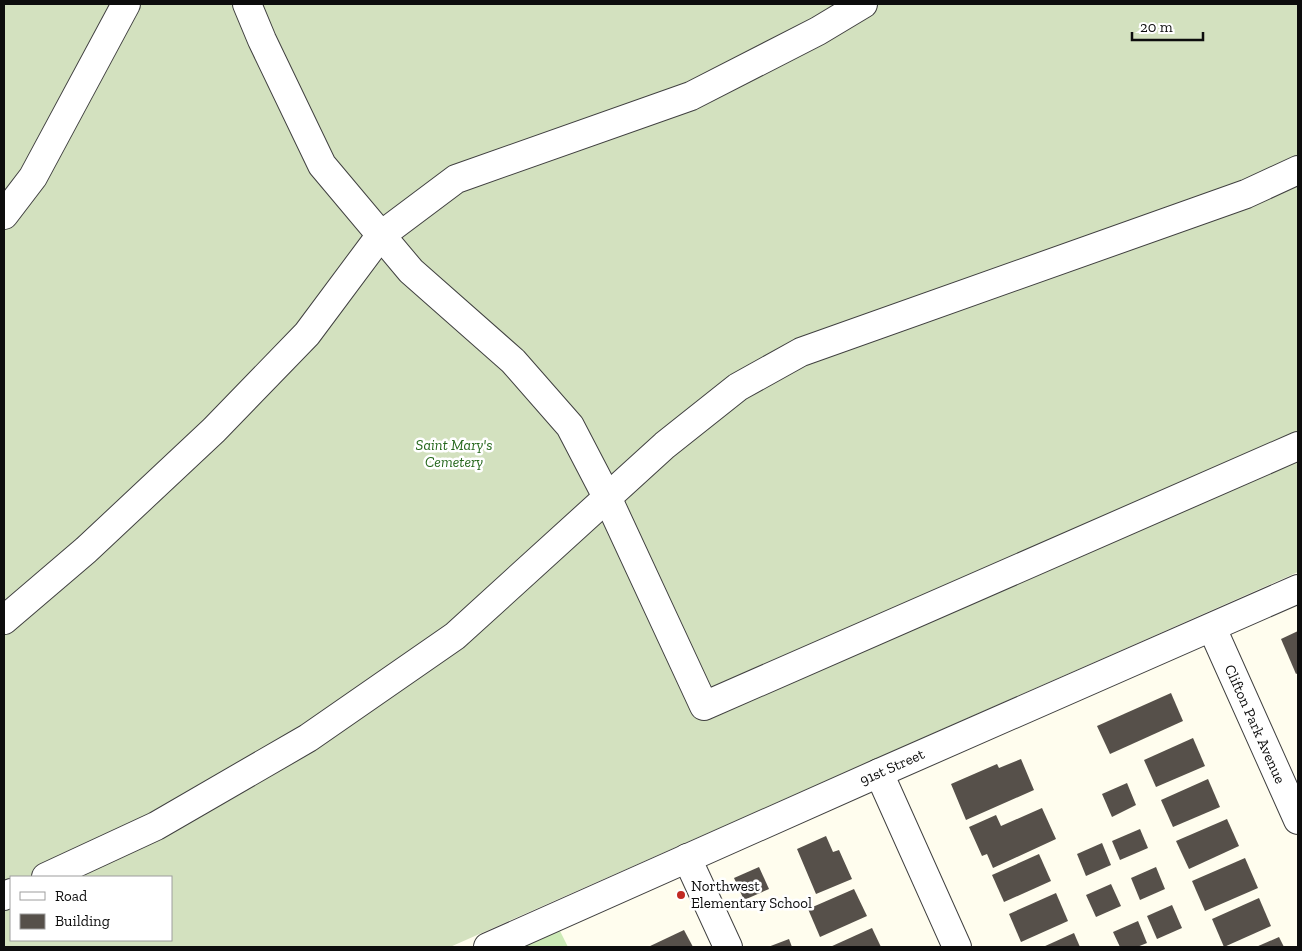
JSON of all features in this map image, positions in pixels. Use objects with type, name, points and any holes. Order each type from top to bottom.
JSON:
[{"type":"street","points":[[4,215],[33,177],[126,4]]},
{"type":"street","points":[[247,4],[262,40],[322,165],[380,236],[411,270],[513,361],[570,426],[607,497],[704,706],[1298,446]]},
{"type":"street","points":[[4,620],[86,550],[214,430],[307,334],[380,236],[456,178],[691,96],[818,31],[863,4]]},
{"type":"street","points":[[48,876],[156,826],[308,738],[454,636],[665,445],[738,387],[801,352],[1246,194],[1298,170]]},
{"type":"street","name":"91st Street","points":[[488,947],[1298,589]]},
{"type":"street","name":"Clifton Park Avenue","points":[[1212,628],[1298,820]]},
{"type":"street","points":[[879,773],[957,947]]},
{"type":"street","points":[[687,858],[728,947]]},
{"type":"green space","name":"Saint Mary's Cemetery","points":[[4,4],[1298,4],[1298,572],[450,947],[4,947]]},
{"type":"green space","points":[[559,929],[568,947],[518,947]]},
{"type":"building","points":[[1298,631],[1298,673],[1296,674],[1281,639]]},
{"type":"building","points":[[1171,693],[1183,721],[1110,754],[1097,726]]},
{"type":"building","points":[[1193,738],[1205,766],[1156,787],[1144,760]]},
{"type":"building","points":[[1021,759],[1034,790],[966,820],[951,784],[997,764],[999,768]]},
{"type":"building","points":[[1208,779],[1220,807],[1173,827],[1161,800]]},
{"type":"building","points":[[1127,783],[1136,805],[1112,817],[1102,794]]},
{"type":"building","points":[[1042,808],[1056,839],[993,868],[987,854],[982,856],[969,827],[996,815],[1001,826]]},
{"type":"building","points":[[1227,819],[1239,846],[1189,869],[1176,841]]},
{"type":"building","points":[[1140,829],[1148,848],[1120,860],[1112,841]]},
{"type":"building","points":[[826,836],[833,852],[839,850],[852,879],[816,894],[797,849]]},
{"type":"building","points":[[1102,843],[1111,865],[1086,876],[1077,854]]},
{"type":"building","points":[[1039,854],[1051,881],[1004,902],[992,875]]},
{"type":"building","points":[[1245,858],[1258,888],[1205,911],[1192,881]]},
{"type":"building","points":[[759,867],[769,889],[744,900],[734,878]]},
{"type":"building","points":[[1156,867],[1165,889],[1140,900],[1131,878]]},
{"type":"building","points":[[1111,884],[1121,906],[1096,917],[1086,895]]},
{"type":"building","points":[[854,889],[867,916],[820,937],[808,909]]},
{"type":"building","points":[[1056,893],[1068,921],[1021,942],[1009,914]]},
{"type":"building","points":[[1259,898],[1271,926],[1224,947],[1212,919]]},
{"type":"building","points":[[1172,905],[1182,928],[1157,939],[1147,916]]},
{"type":"building","points":[[1138,921],[1147,943],[1137,947],[1120,947],[1113,932]]},
{"type":"building","points":[[872,928],[881,947],[830,947]]},
{"type":"building","points":[[684,930],[693,947],[648,947]]},
{"type":"building","points":[[1074,933],[1080,947],[1043,947]]},
{"type":"building","points":[[1279,937],[1284,947],[1256,947]]},
{"type":"building","points":[[789,939],[792,947],[768,947]]},
{"type":"place","name":"Northwest Elementary School","points":[[681,895]]}]
